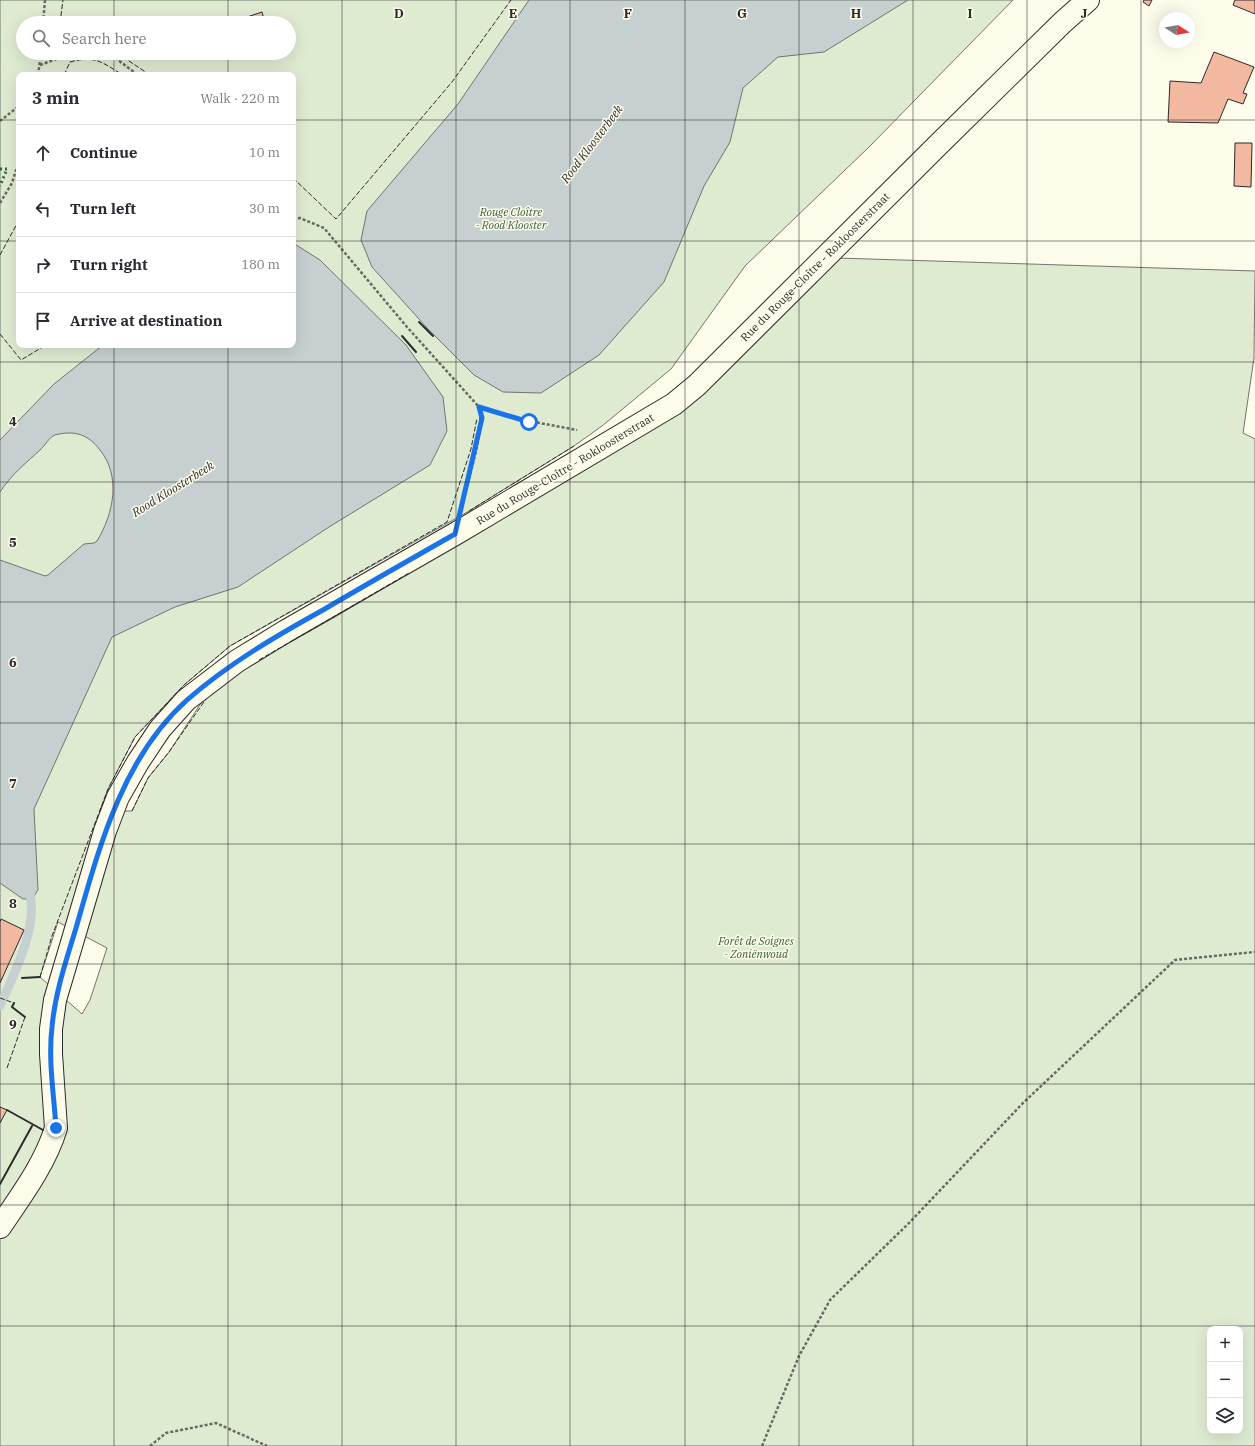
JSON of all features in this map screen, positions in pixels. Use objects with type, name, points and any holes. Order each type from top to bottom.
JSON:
[{"type":"street","name":"Rue du Rouge-Cloître - Rokloosterstraat","points":[[0,1227],[33,1178],[53,1138],[56,1128],[51,1054],[51,1029],[55,1000],[105,831],[118,797],[142,755],[160,729],[186,700],[237,661],[674,404],[698,385],[932,150],[1063,22],[1088,0]]},
{"type":"path","points":[[44,16],[45,0]]},
{"type":"path","points":[[39,72],[40,60]]},
{"type":"path","points":[[40,65],[54,60]]},
{"type":"path","points":[[118,60],[134,72]]},
{"type":"path","points":[[0,121],[16,108]]},
{"type":"path","points":[[0,202],[12,183],[16,170]]},
{"type":"path","points":[[296,219],[300,218],[324,228],[407,327],[479,407],[482,418],[455,534]]},
{"type":"path","points":[[479,407],[529,422],[620,437]]},
{"type":"path","points":[[762,1446],[799,1356],[830,1300],[909,1223],[1023,1102],[1175,960],[1255,952]]},
{"type":"path","points":[[150,1446],[166,1433],[216,1423],[268,1446]]},
{"type":"green space","name":"Forêt de Soignes - Zoniënwoud","points":[[0,0],[1013,0],[869,147],[745,266],[671,369],[602,426],[574,446],[469,511],[230,646],[184,685],[135,737],[108,789],[100,811],[132,811],[148,778],[169,752],[201,703],[220,686],[250,665],[335,617],[535,498],[634,437],[837,258],[1255,271],[1254,358],[1243,433],[1255,439],[1255,1446],[0,1446]],"holes":[[[58,922],[107,948],[90,1000],[82,1014],[40,977]]]},
{"type":"water","points":[[529,0],[908,0],[824,52],[778,57],[743,88],[730,142],[704,186],[664,282],[599,355],[541,393],[503,392],[474,375],[428,329],[372,267],[361,240],[367,211],[458,104]]},
{"type":"water","points":[[296,245],[320,260],[406,345],[443,397],[447,431],[430,465],[329,527],[238,587],[175,607],[112,637],[34,809],[38,890],[32,899],[23,899],[0,883],[0,560],[45,576],[48,575],[84,544],[94,543],[97,541],[108,519],[113,495],[111,471],[107,460],[91,440],[74,433],[55,435],[51,438],[14,475],[0,492],[0,440],[54,384],[99,348],[296,348]]},
{"type":"building","points":[[1144,0],[1152,0],[1149,6],[1143,2]]},
{"type":"building","points":[[1235,0],[1255,0],[1255,14],[1233,5]]},
{"type":"building","points":[[262,12],[263,16],[250,16]]},
{"type":"building","points":[[1214,52],[1254,67],[1243,93],[1247,94],[1243,104],[1228,99],[1218,123],[1168,122],[1170,81],[1201,83]]},
{"type":"building","points":[[1235,143],[1252,143],[1251,187],[1234,186]]},
{"type":"building","points":[[1,919],[24,930],[0,983],[0,922]]},
{"type":"building","points":[[0,1107],[7,1110],[0,1123]]},
{"type":"waterway","name":"Rood Kloosterbeek","points":[[0,1006],[29,932],[31,902],[28,888]]},
{"type":"hedge","points":[[0,169],[7,169],[0,186]]},
{"type":"fence","points":[[61,16],[63,0]]},
{"type":"fence","points":[[296,181],[336,219],[452,82],[511,0]]},
{"type":"fence","points":[[65,72],[70,62],[79,60]]},
{"type":"fence","points":[[92,60],[103,63],[118,72]]},
{"type":"fence","points":[[128,60],[146,72]]},
{"type":"fence","points":[[0,255],[16,226]]},
{"type":"fence","points":[[0,334],[21,360],[41,348]]},
{"type":"fence","points":[[40,977],[52,936],[108,789],[135,737],[184,685],[230,646],[447,522],[471,449],[477,418]]},
{"type":"fence","points":[[469,511],[574,446]]},
{"type":"fence","points":[[259,660],[409,573]]},
{"type":"fence","points":[[132,811],[148,778],[169,752],[206,699]]},
{"type":"fence","points":[[0,998],[14,1003]]},
{"type":"fence","points":[[7,1068],[25,1017]]},
{"type":"wall","points":[[419,322],[433,336]]},
{"type":"wall","points":[[402,336],[416,352]]},
{"type":"wall","points":[[22,978],[40,977]]},
{"type":"wall","points":[[14,1003],[12,1007],[25,1017]]},
{"type":"wall","points":[[7,1110],[43,1130]]},
{"type":"wall","points":[[0,1184],[32,1126]]},
{"type":"route","points":[[56,1128],[51,1054],[51,1029],[55,1000],[105,831],[118,797],[138,762],[160,729],[186,700],[237,661],[286,631],[455,534],[482,418],[479,407],[529,422]]},
{"type":"park label","name":"Rouge Cloître - Rood Klooster","points":[[511,218]]}]
